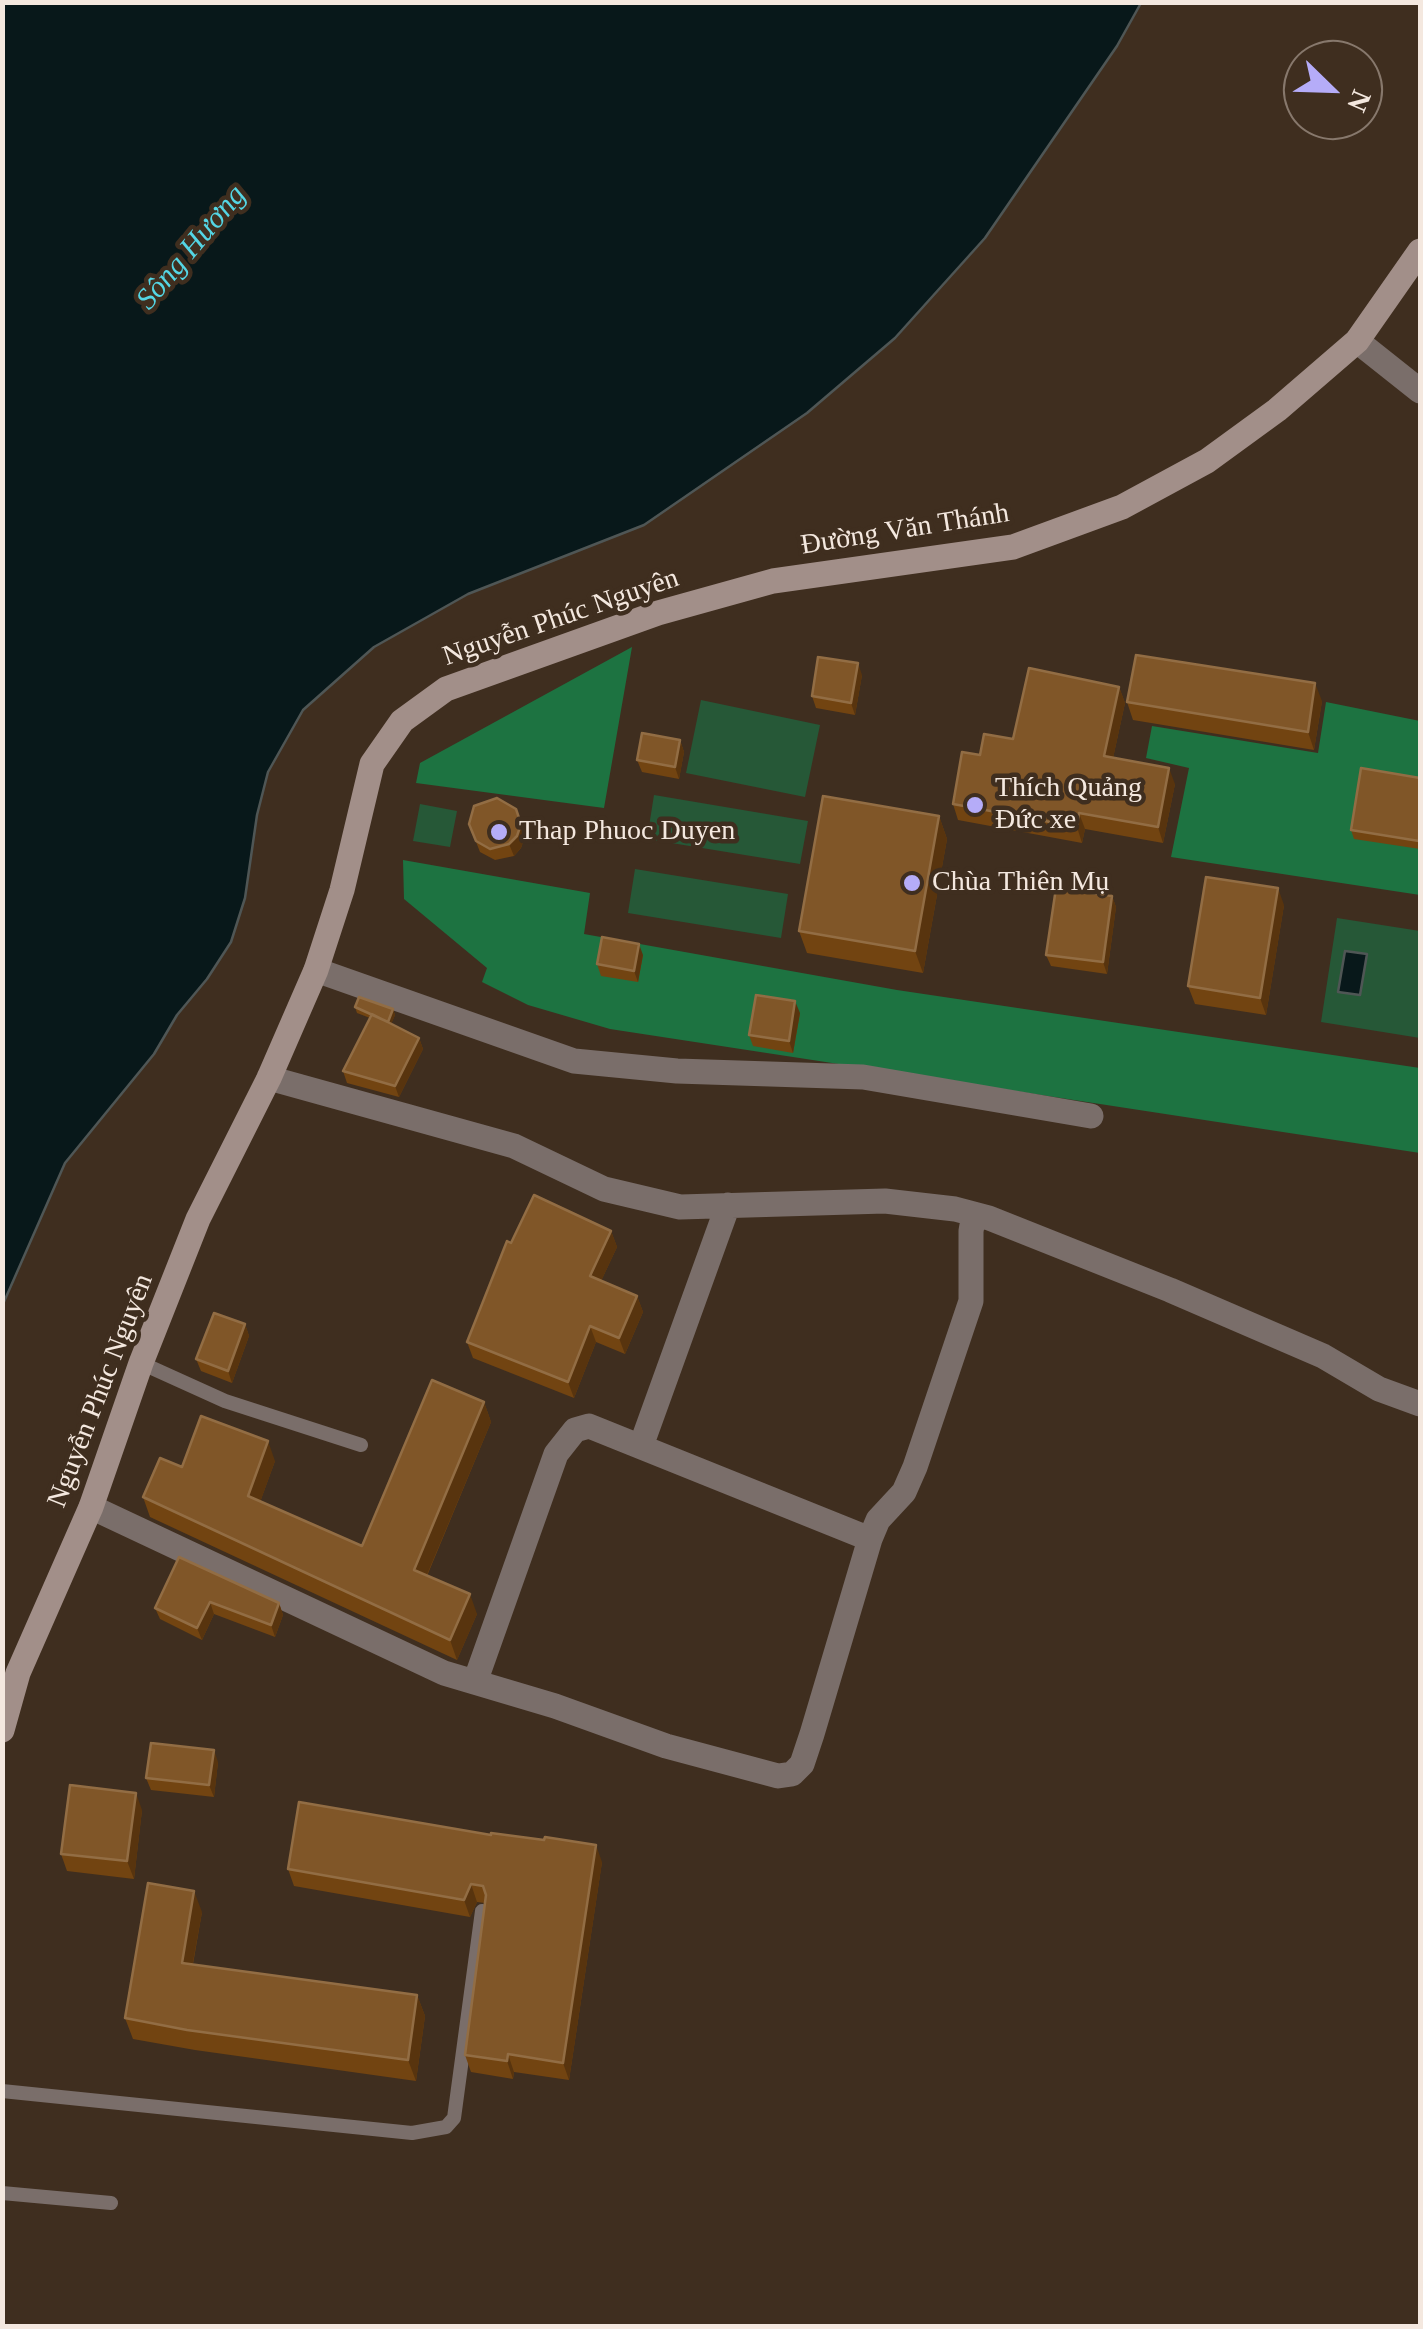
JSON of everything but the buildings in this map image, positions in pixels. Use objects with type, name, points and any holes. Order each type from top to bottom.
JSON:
[{"type":"main road","name":"Đường Văn Thánh","points":[[773,581],[1013,547],[1122,507],[1207,461],[1277,410],[1357,341],[1420,251]]},
{"type":"main road","name":"Nguyễn Phúc Nguyên","points":[[2,1730],[18,1672],[90,1507],[198,1219],[269,1078],[316,970],[342,890],[372,764],[402,721],[446,689],[658,613],[773,581]]},
{"type":"street","points":[[1357,341],[1420,391]]},
{"type":"street","points":[[316,970],[574,1061],[677,1071],[864,1077],[1092,1116]]},
{"type":"street","points":[[269,1078],[514,1146],[604,1188],[680,1207],[885,1201],[974,1214],[1170,1290],[1323,1356],[1379,1389],[1420,1404]]},
{"type":"street","points":[[642,1446],[728,1205]]},
{"type":"street","points":[[90,1507],[417,1660],[666,1746],[778,1776],[792,1774],[802,1764],[812,1734],[870,1539],[878,1520],[904,1492],[915,1467],[971,1301],[974,1214]]},
{"type":"street","points":[[475,1682],[556,1454],[575,1430],[589,1426],[870,1539]]},
{"type":"lane","points":[[142,1363],[225,1401],[361,1445]]},
{"type":"lane","points":[[2,2090],[412,2132],[446,2128],[454,2118],[482,1911]]},
{"type":"lane","points":[[2,2193],[111,2204]]},
{"type":"green space","points":[[632,647],[604,808],[416,783],[420,763]]},
{"type":"green space","points":[[701,700],[820,725],[805,797],[686,773]]},
{"type":"green space","points":[[1326,702],[1420,721],[1420,895],[1171,857],[1189,768],[1146,758],[1152,726],[1318,753]]},
{"type":"green space","points":[[654,795],[808,821],[800,864],[647,839]]},
{"type":"green space","points":[[420,804],[457,811],[450,847],[413,841]]},
{"type":"green space","points":[[403,860],[590,893],[584,934],[897,990],[1420,1068],[1420,1153],[610,1029],[528,1005],[482,982],[487,968],[404,899]]},
{"type":"green space","points":[[635,869],[788,894],[781,938],[628,913]]},
{"type":"green space","points":[[1337,918],[1420,931],[1420,1038],[1321,1022]]},
{"type":"water","name":"Sông Hương","points":[[3,2],[1141,3],[1117,46],[985,238],[895,338],[807,413],[644,525],[468,594],[374,647],[303,710],[268,772],[257,815],[245,898],[231,942],[177,1015],[154,1054],[65,1163],[3,1304]]},
{"type":"water","points":[[1345,951],[1367,954],[1360,995],[1338,992]]},
{"type":"place","name":"Thích Quảng Đức xe","points":[[975,805]]},
{"type":"place","name":"Thap Phuoc Duyen","points":[[499,832]]},
{"type":"place","name":"Chùa Thiên Mụ","points":[[912,883]]}]
